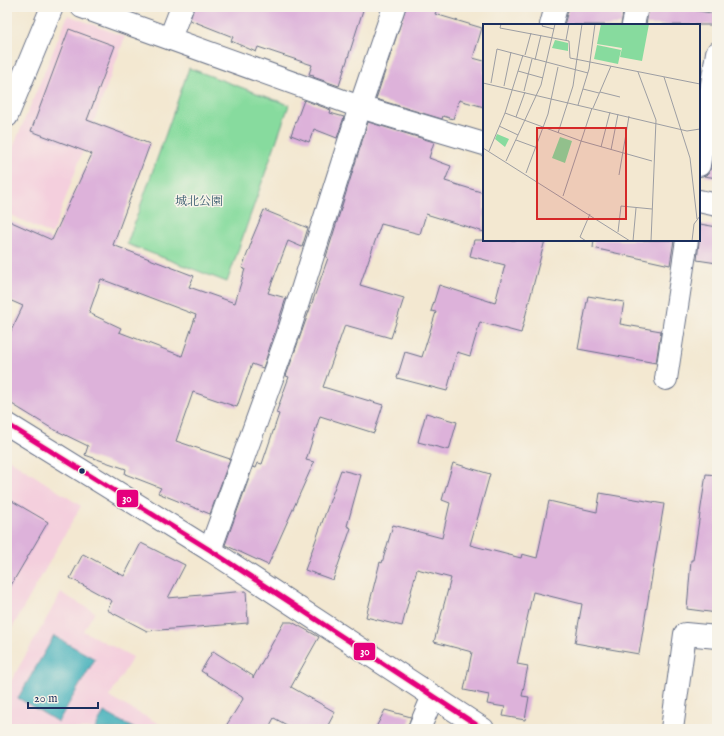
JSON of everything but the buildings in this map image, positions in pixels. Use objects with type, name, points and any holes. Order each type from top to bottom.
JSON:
[{"type":"street","points":[[7,116],[52,7]]},
{"type":"street","points":[[82,7],[360,107],[483,144]]},
{"type":"street","points":[[170,38],[182,7]]},
{"type":"street","points":[[210,550],[288,334],[360,107],[394,7]]},
{"type":"street","points":[[551,24],[556,7]]},
{"type":"street","points":[[633,24],[637,7]]},
{"type":"street","points":[[700,159],[717,53]]},
{"type":"street","points":[[700,201],[717,205]]},
{"type":"street","points":[[666,379],[687,241]]},
{"type":"street","points":[[7,424],[210,550],[483,729]]},
{"type":"street","points":[[672,729],[685,634],[717,637]]},
{"type":"street","points":[[419,729],[433,696]]},
{"type":"shaded area","points":[[68,15],[125,37],[52,235],[7,213],[7,162]]},
{"type":"shaded area","points":[[7,458],[81,506],[7,637]]},
{"type":"shaded area","points":[[61,593],[95,612],[83,631],[133,657],[109,697],[169,729],[7,729],[7,688]]},
{"type":"green space","name":"城北公園","points":[[189,68],[289,105],[227,282],[127,244]]},
{"type":"water","points":[[54,636],[95,659],[58,722],[18,698]]},
{"type":"water","points":[[104,712],[135,729],[95,729]]},
{"type":"transit line","name":"30","points":[[7,424],[210,550],[483,729]]}]
